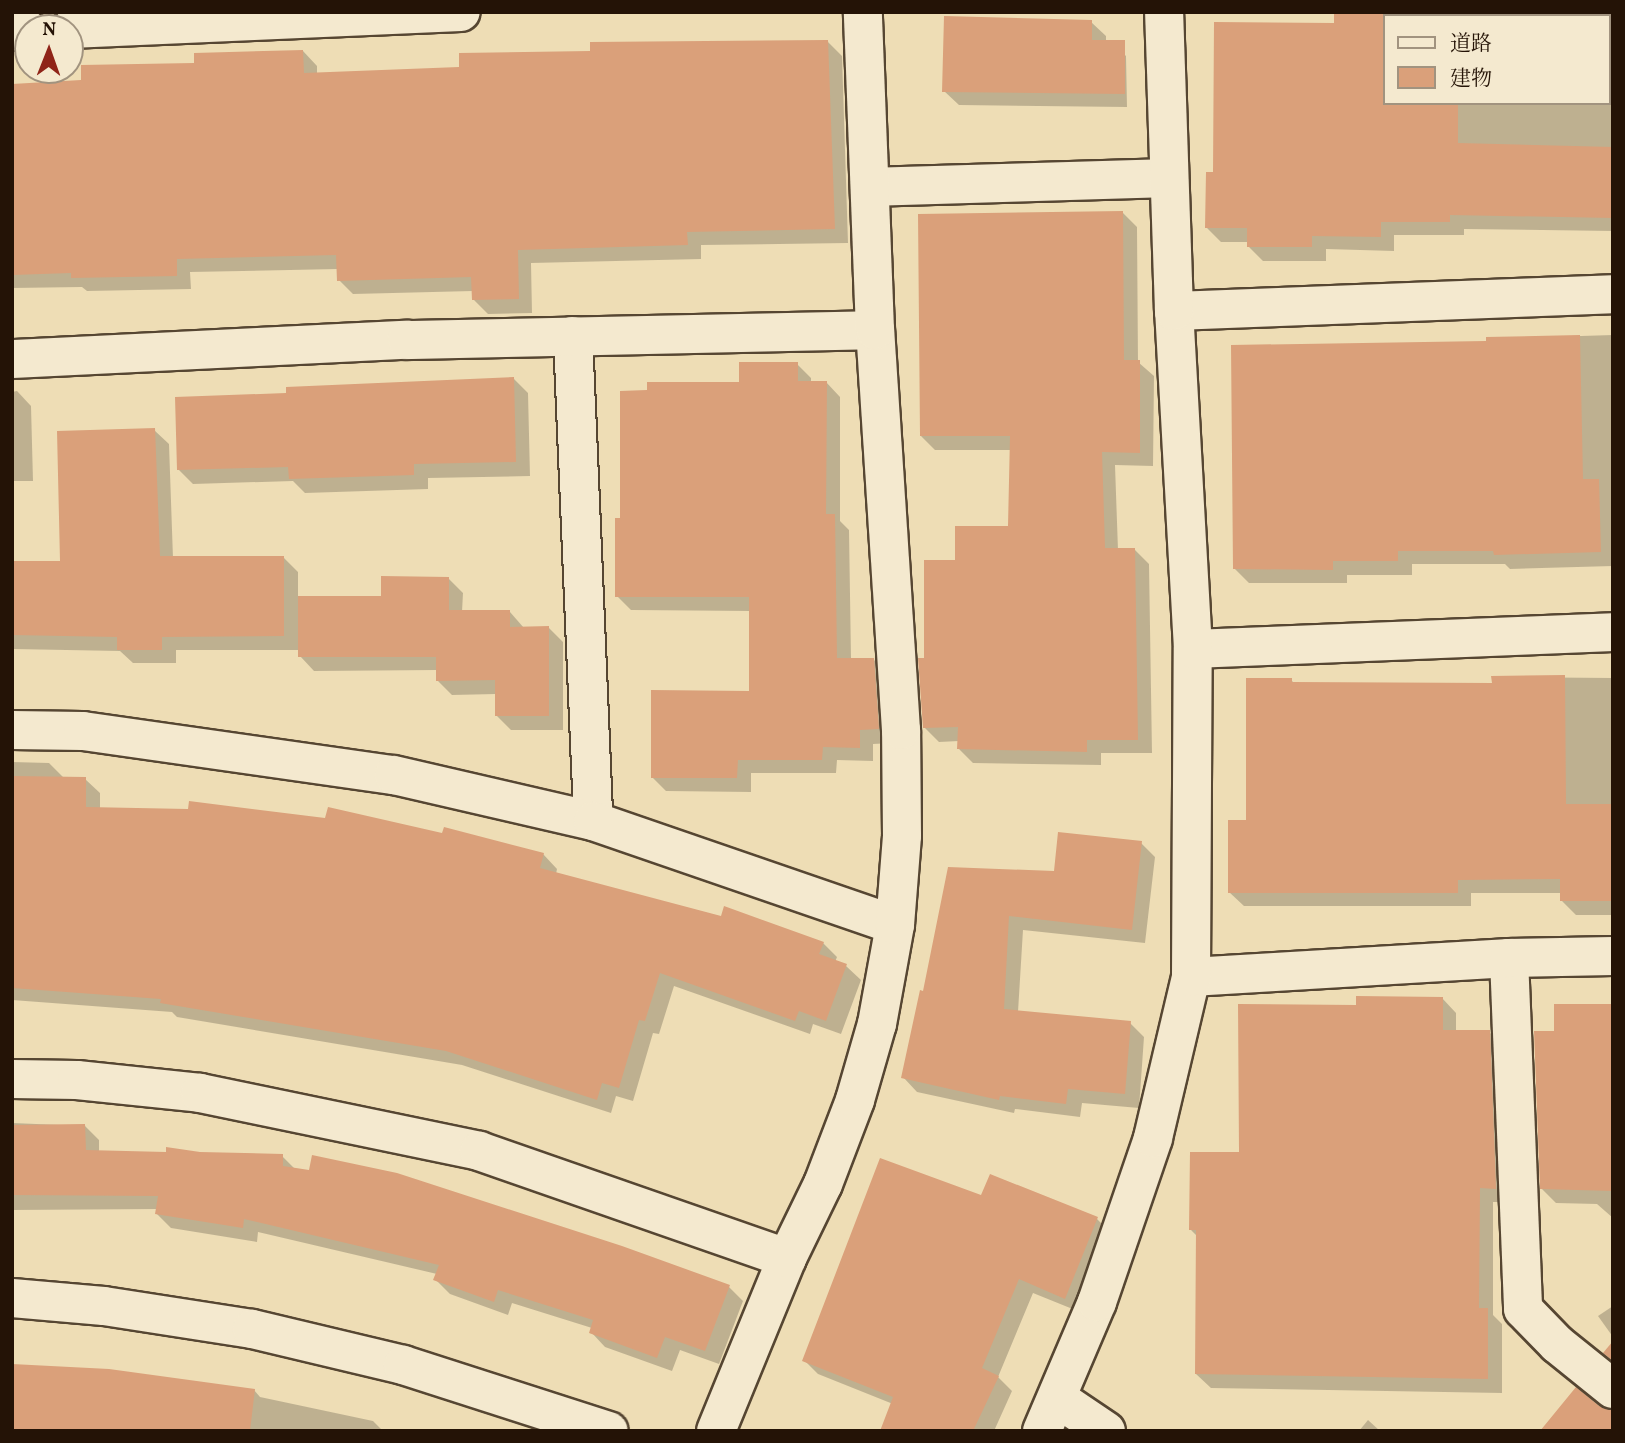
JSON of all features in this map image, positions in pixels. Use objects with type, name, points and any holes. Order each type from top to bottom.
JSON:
[{"type":"street","points":[[84,28],[461,12]]},
{"type":"street","points":[[716,1431],[787,1258],[823,1185],[855,1100],[877,1024],[895,926],[902,836],[901,730],[875,330],[863,12]]},
{"type":"street","points":[[1106,1431],[1049,1414],[1097,1302],[1153,1138],[1191,977],[1194,649],[1174,311],[1164,12]]},
{"type":"street","points":[[870,187],[1168,177]]},
{"type":"street","points":[[1174,311],[1613,294]]},
{"type":"street","points":[[12,359],[407,340],[875,330]]},
{"type":"street","points":[[573,336],[593,821]]},
{"type":"street","points":[[1194,649],[1613,632]]},
{"type":"street","points":[[12,730],[83,731],[394,775],[593,821],[895,926]]},
{"type":"street","points":[[1191,977],[1509,958],[1613,956]]},
{"type":"street","points":[[1509,958],[1524,1310],[1558,1344],[1613,1389]]},
{"type":"street","points":[[12,1079],[77,1080],[201,1093],[480,1150],[787,1258]]},
{"type":"street","points":[[12,1298],[104,1306],[253,1329],[403,1365],[609,1431]]},
{"type":"building","points":[[1334,12],[1385,12],[1384,105],[1458,105],[1458,143],[1613,147],[1613,218],[1450,215],[1450,222],[1381,222],[1381,237],[1312,236],[1312,247],[1247,247],[1247,228],[1205,228],[1206,172],[1213,172],[1214,22],[1334,23]]},
{"type":"building","points":[[944,16],[1092,20],[1092,40],[1125,40],[1125,94],[942,92]]},
{"type":"building","points":[[828,40],[835,229],[687,232],[688,245],[518,250],[519,299],[472,300],[471,277],[337,281],[336,255],[177,259],[177,276],[71,278],[71,273],[12,275],[12,84],[84,84],[84,65],[194,63],[194,53],[303,50],[304,73],[459,67],[459,53],[590,51],[590,42]]},
{"type":"building","points":[[1123,211],[1124,360],[1140,360],[1140,453],[1102,452],[1105,548],[1135,548],[1138,740],[1087,740],[1087,752],[957,749],[958,727],[923,728],[918,658],[924,658],[924,560],[955,560],[955,526],[1008,526],[1010,436],[920,436],[918,214]]},
{"type":"building","points":[[1580,335],[1583,479],[1599,479],[1601,552],[1494,555],[1493,551],[1398,551],[1398,561],[1333,561],[1333,570],[1233,569],[1231,345],[1486,341],[1486,337]]},
{"type":"building","points":[[739,362],[798,362],[798,381],[827,381],[826,514],[835,514],[837,658],[874,658],[879,729],[860,730],[860,748],[823,747],[822,760],[738,760],[737,778],[651,778],[651,690],[749,691],[749,597],[615,597],[615,518],[620,518],[620,391],[647,390],[647,382],[739,382]]},
{"type":"building","points":[[514,377],[516,462],[414,464],[414,475],[289,479],[288,467],[177,470],[175,397],[286,393],[286,387]]},
{"type":"building","points":[[155,428],[160,556],[284,556],[284,636],[162,637],[162,650],[117,650],[117,637],[12,635],[12,561],[60,561],[57,431]]},
{"type":"building","points":[[381,576],[449,577],[449,610],[510,610],[510,627],[549,626],[549,716],[495,716],[495,680],[436,681],[436,657],[298,657],[298,596],[381,596]]},
{"type":"building","points":[[1565,675],[1566,804],[1612,804],[1611,901],[1560,901],[1560,879],[1458,880],[1458,893],[1228,893],[1228,820],[1246,820],[1246,678],[1292,678],[1292,682],[1492,683],[1491,676]]},
{"type":"building","points":[[12,776],[86,777],[86,807],[188,809],[189,801],[325,818],[328,807],[442,833],[444,827],[544,853],[540,868],[721,916],[724,906],[824,942],[819,954],[847,964],[826,1021],[799,1011],[795,1021],[660,973],[645,1021],[639,1020],[619,1088],[602,1083],[597,1100],[446,1051],[160,1003],[161,999],[12,988]]},
{"type":"building","points":[[1058,832],[1142,841],[1132,930],[1009,916],[1004,1009],[1131,1021],[1125,1094],[1068,1089],[1066,1104],[1000,1096],[999,1100],[901,1078],[920,990],[923,991],[948,867],[1054,871]]},
{"type":"building","points":[[1356,996],[1443,997],[1443,1030],[1490,1030],[1496,1189],[1480,1188],[1479,1308],[1488,1308],[1488,1379],[1195,1374],[1196,1230],[1189,1230],[1190,1152],[1239,1152],[1238,1004],[1356,1005]]},
{"type":"building","points":[[1554,1004],[1613,1004],[1613,1191],[1540,1189],[1534,1031],[1554,1031]]},
{"type":"building","points":[[85,1124],[86,1150],[166,1152],[166,1147],[200,1152],[283,1154],[283,1166],[309,1170],[312,1155],[397,1173],[622,1246],[730,1285],[705,1351],[665,1337],[657,1358],[589,1333],[593,1320],[498,1290],[494,1302],[433,1280],[439,1265],[244,1219],[243,1228],[155,1214],[158,1196],[12,1195],[12,1125]]},
{"type":"building","points":[[880,1158],[981,1195],[990,1174],[1098,1217],[1065,1299],[1019,1279],[982,1368],[999,1376],[973,1431],[880,1431],[893,1397],[802,1361]]},
{"type":"building","points":[[1613,1341],[1613,1361],[1603,1353]]},
{"type":"building","points":[[12,1364],[109,1369],[255,1389],[250,1431],[12,1431]]},
{"type":"building","points":[[1576,1387],[1599,1406],[1613,1410],[1613,1431],[1540,1431]]}]
